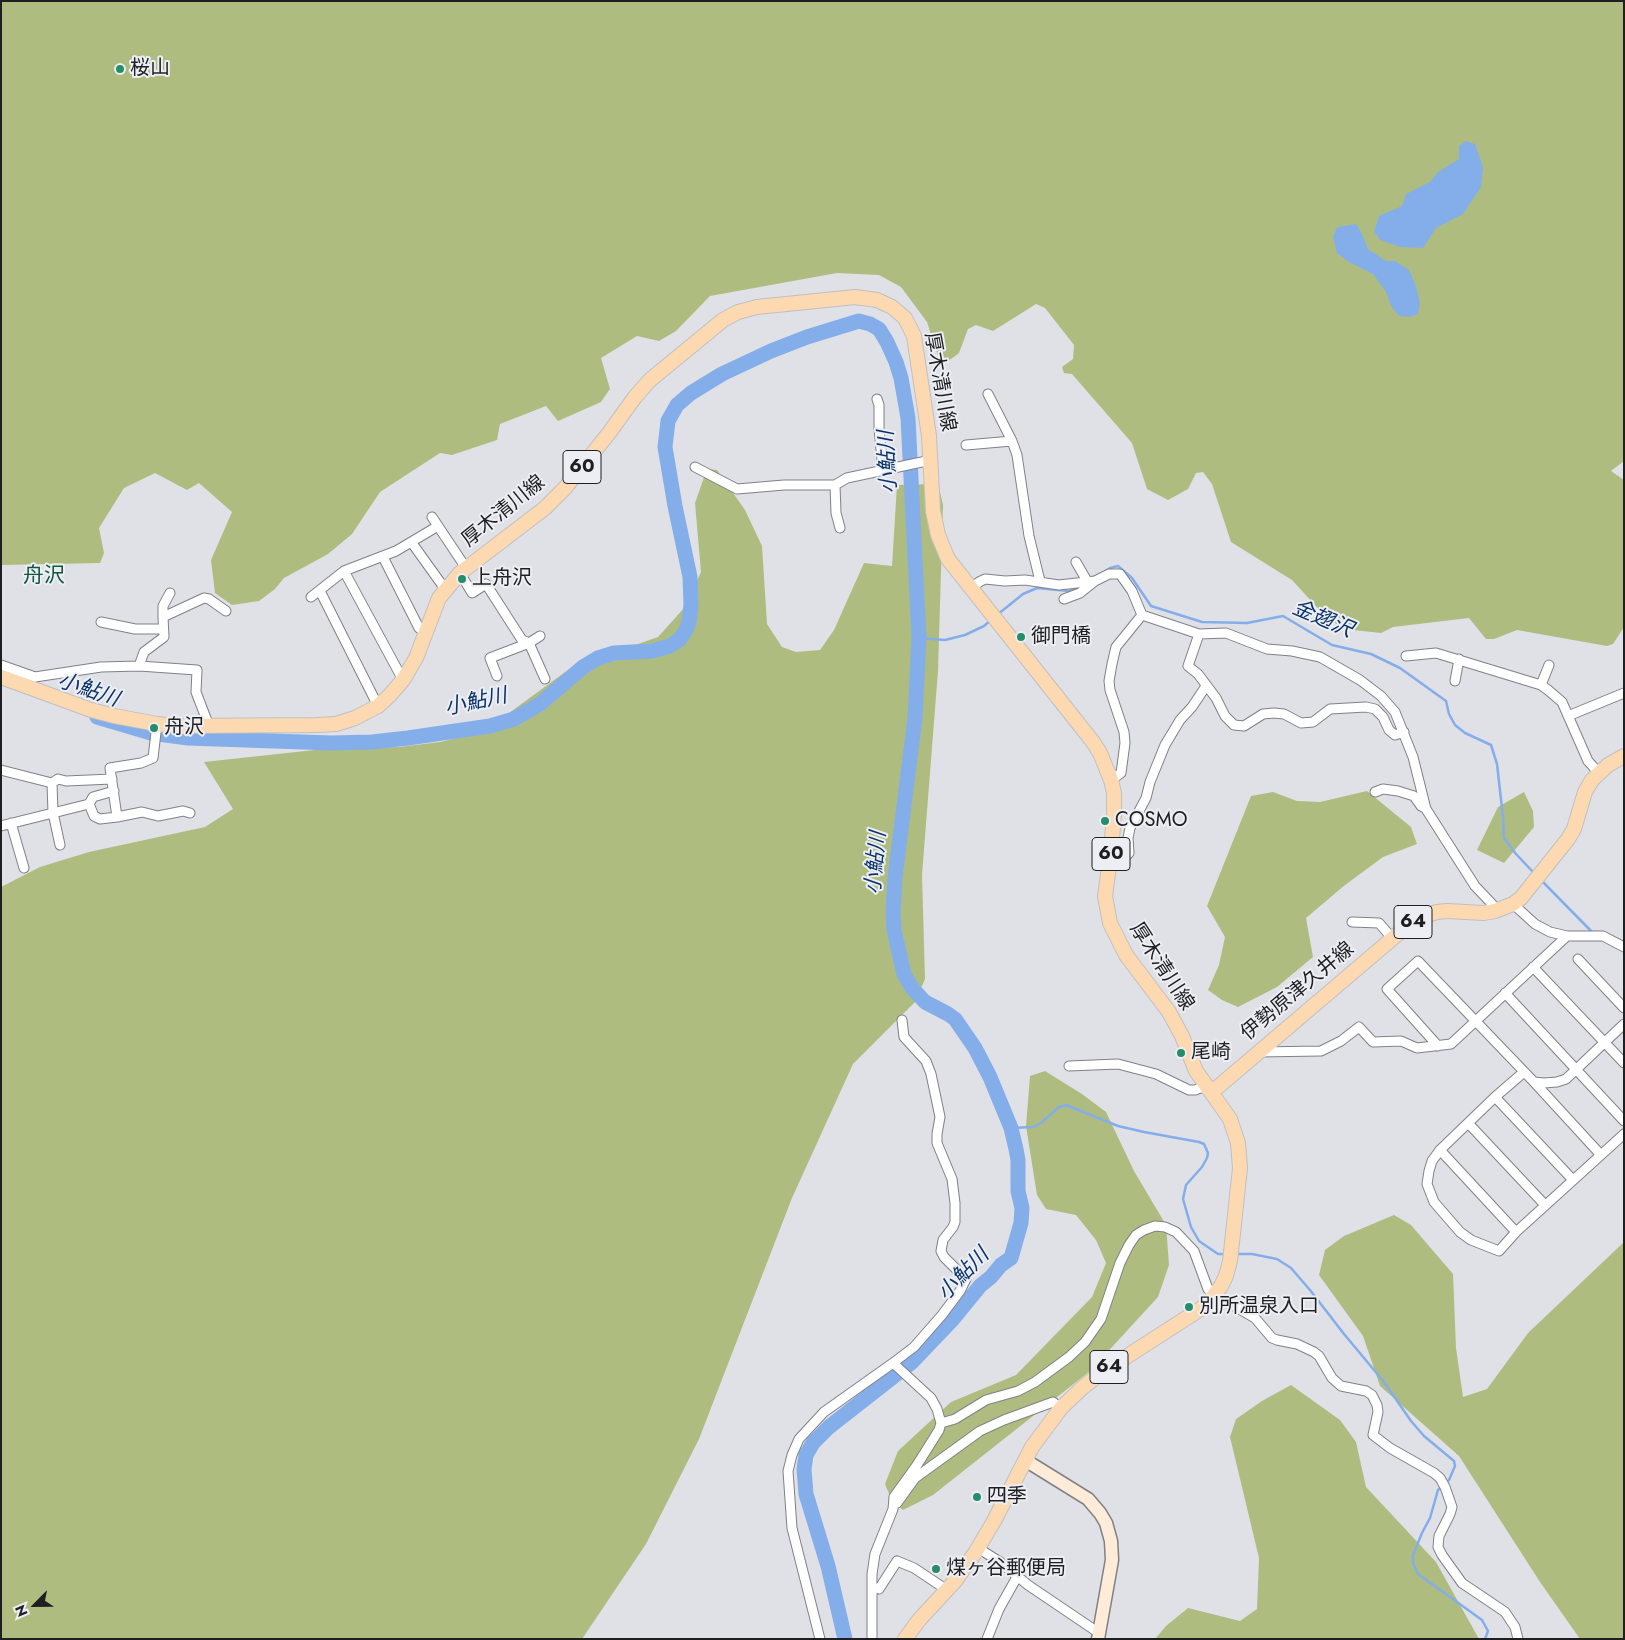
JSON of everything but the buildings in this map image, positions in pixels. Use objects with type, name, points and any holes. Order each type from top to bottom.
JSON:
[{"type":"main road","name":"厚木清川線","points":[[1,677],[91,710],[157,727],[336,724],[355,718],[378,706],[403,680],[416,658],[439,598],[445,589],[463,570],[544,508],[565,488],[650,380],[723,320],[738,312],[757,308],[855,297],[877,300],[892,307],[905,318],[914,336],[930,436],[924,462],[938,535],[948,559],[1100,753],[1114,793],[1111,852],[1105,896],[1110,923],[1126,955],[1169,1012],[1182,1036],[1196,1071],[1209,1089]]},
{"type":"main road","name":"伊勢原津久井線","points":[[1209,1089],[1258,1052],[1392,938],[1414,922],[1424,916],[1437,912],[1484,913],[1495,911],[1513,904],[1521,898],[1568,840],[1574,829],[1585,792],[1599,773],[1608,765],[1624,756]]},
{"type":"main road","name":"64","points":[[905,1639],[919,1620],[948,1590],[978,1548],[1025,1460],[1043,1430],[1061,1408],[1101,1373],[1197,1311],[1215,1295],[1224,1280],[1229,1265],[1240,1163],[1234,1126],[1226,1111],[1209,1089]]},
{"type":"street","points":[[988,394],[1017,455],[1029,536],[1040,581]]},
{"type":"street","points":[[877,399],[879,405],[878,428],[885,470]]},
{"type":"street","points":[[966,445],[1012,441]]},
{"type":"street","points":[[695,467],[736,489],[784,485],[835,485],[847,478],[924,462]]},
{"type":"street","points":[[835,485],[836,513],[840,528]]},
{"type":"street","points":[[432,517],[463,570],[472,593],[486,584],[522,640],[529,643],[545,679]]},
{"type":"street","points":[[311,597],[320,592],[344,571],[383,557],[412,543],[438,526]]},
{"type":"street","points":[[412,543],[445,589]]},
{"type":"street","points":[[383,557],[419,628],[426,631]]},
{"type":"street","points":[[1076,562],[1091,581]]},
{"type":"street","points":[[344,571],[403,680]]},
{"type":"street","points":[[972,588],[985,579],[1040,581],[1059,585],[1091,581],[1109,574],[1120,574],[1132,591],[1142,615],[1199,634],[1226,633],[1267,649],[1292,651],[1320,657],[1360,680],[1381,696],[1395,712],[1418,772],[1426,809],[1475,886],[1493,905],[1495,911]]},
{"type":"street","points":[[1064,599],[1080,593],[1091,581]]},
{"type":"street","points":[[320,592],[378,706]]},
{"type":"street","points":[[139,666],[144,652],[164,637],[163,606],[170,593]]},
{"type":"street","points":[[163,617],[204,598],[209,599],[226,611]]},
{"type":"street","points":[[1111,780],[1121,773],[1125,743],[1124,732],[1110,690],[1109,681],[1112,664],[1116,647],[1142,615]]},
{"type":"street","points":[[101,622],[135,629],[164,628]]},
{"type":"street","points":[[1199,634],[1188,666],[1198,674],[1216,698],[1225,716],[1234,725],[1244,726],[1264,714],[1274,713],[1284,714],[1301,723],[1313,722],[1330,709],[1366,707],[1375,709],[1383,717],[1389,730],[1395,735],[1404,732]]},
{"type":"street","points":[[498,676],[490,658],[529,643],[540,636]]},
{"type":"street","points":[[1406,656],[1436,653],[1540,685],[1562,702],[1588,761],[1599,773]]},
{"type":"street","points":[[1455,682],[1459,659]]},
{"type":"street","points":[[1,665],[34,677],[101,667],[139,666],[197,670],[196,692],[210,726]]},
{"type":"street","points":[[1540,685],[1548,665]]},
{"type":"street","points":[[1111,852],[1125,857],[1129,853],[1128,838],[1130,828],[1146,798],[1150,782],[1165,745],[1180,720],[1192,708],[1206,686]]},
{"type":"street","points":[[1568,716],[1624,692]]},
{"type":"street","points":[[118,817],[110,768],[141,763],[153,758],[157,727]]},
{"type":"street","points":[[1,770],[52,783],[58,779],[66,781],[112,779]]},
{"type":"street","points":[[52,783],[53,813],[60,844]]},
{"type":"street","points":[[1375,792],[1384,789],[1414,796],[1420,806],[1426,809]]},
{"type":"street","points":[[114,791],[92,797],[89,804],[94,816],[100,819],[142,812],[158,816],[183,811],[190,813]]},
{"type":"street","points":[[1,826],[89,804]]},
{"type":"street","points":[[12,823],[24,868]]},
{"type":"street","points":[[1513,904],[1535,924],[1550,932],[1567,936],[1603,936],[1624,948]]},
{"type":"street","points":[[1352,922],[1379,923],[1392,938]]},
{"type":"street","points":[[1258,1052],[1321,1051],[1341,1041],[1359,1027],[1373,1042],[1402,1041],[1417,1048],[1451,1044],[1567,936]]},
{"type":"street","points":[[1578,959],[1624,1008]]},
{"type":"street","points":[[1438,1046],[1387,990],[1418,961],[1602,1155]]},
{"type":"street","points":[[1532,967],[1624,1063]]},
{"type":"street","points":[[1505,993],[1624,1121]]},
{"type":"street","points":[[820,1639],[792,1528],[788,1480],[790,1463],[799,1439],[824,1412],[914,1347],[942,1315],[960,1291],[966,1279],[944,1258],[941,1252],[943,1240],[955,1222],[952,1179],[937,1143],[940,1117],[931,1074],[926,1060],[904,1037],[902,1020]]},
{"type":"street","points":[[1534,1082],[1557,1082],[1566,1079],[1624,1024]]},
{"type":"street","points":[[1069,1066],[1118,1064],[1156,1074],[1189,1090],[1209,1089]]},
{"type":"street","points":[[1524,1072],[1440,1150],[1432,1161],[1428,1184],[1434,1202],[1460,1232],[1471,1240],[1500,1251],[1516,1232],[1624,1134]]},
{"type":"street","points":[[1495,1097],[1574,1180]]},
{"type":"street","points":[[1468,1123],[1545,1205]]},
{"type":"street","points":[[1440,1150],[1516,1232]]},
{"type":"street","points":[[941,1423],[955,1419],[986,1400],[1018,1391],[1035,1382],[1077,1350],[1090,1336],[1101,1319],[1120,1262],[1129,1245],[1144,1230],[1156,1226],[1165,1227],[1176,1232],[1194,1251],[1208,1289],[1215,1295],[1255,1318],[1272,1338],[1297,1344],[1314,1352],[1319,1356],[1332,1378],[1341,1386],[1366,1391],[1372,1395],[1378,1412],[1373,1435],[1390,1448],[1434,1473],[1440,1478],[1445,1487],[1452,1507],[1439,1536],[1438,1547],[1442,1554],[1462,1583],[1505,1612],[1515,1627],[1518,1639]]},
{"type":"street","points":[[893,1364],[931,1398],[941,1423],[939,1430],[917,1465],[894,1497],[893,1509]]},
{"type":"street","points":[[872,1639],[873,1562],[893,1509],[915,1478],[980,1431],[1053,1402],[1061,1408]]},
{"type":"street","points":[[978,1548],[1000,1562],[1017,1577],[1099,1636],[1112,1560],[1111,1541],[1106,1523],[1088,1499],[1025,1460]]},
{"type":"street","points":[[879,1589],[896,1561],[898,1561],[914,1568],[948,1590]]},
{"type":"street","points":[[987,1639],[999,1609],[1017,1577]]},
{"type":"green space","points":[[1,1],[1624,1],[1624,461],[1611,471],[1624,480],[1624,627],[1613,644],[1607,646],[1517,630],[1494,639],[1486,639],[1469,618],[1393,627],[1381,633],[1344,629],[1326,617],[1292,580],[1231,542],[1212,484],[1203,472],[1196,473],[1188,489],[1168,500],[1147,489],[1132,443],[1072,374],[1064,373],[1062,367],[1073,359],[1074,345],[1045,308],[1036,304],[993,331],[976,325],[968,329],[959,353],[947,362],[939,359],[927,322],[901,287],[879,275],[837,273],[710,296],[676,331],[659,341],[637,336],[601,358],[610,389],[601,402],[558,421],[546,406],[500,424],[497,440],[452,455],[440,453],[380,492],[352,534],[328,554],[284,578],[275,589],[259,601],[232,605],[215,593],[211,560],[232,512],[199,483],[187,490],[155,473],[124,488],[99,528],[104,553],[100,563],[1,565]]},
{"type":"green space","points":[[707,469],[717,470],[745,510],[762,546],[767,624],[782,647],[796,652],[820,650],[834,630],[864,563],[892,566],[897,485],[938,484],[943,505],[938,671],[922,875],[925,979],[915,1002],[853,1064],[792,1198],[699,1439],[646,1544],[582,1639],[1,1639],[1,887],[40,867],[89,852],[205,827],[233,809],[204,762],[333,748],[399,747],[440,742],[483,732],[572,667],[658,637],[685,607],[701,572],[695,503]]},
{"type":"green space","points":[[1367,791],[1411,827],[1417,844],[1383,857],[1345,885],[1306,918],[1313,957],[1277,987],[1238,1007],[1222,1000],[1208,990],[1219,965],[1225,937],[1207,906],[1251,796],[1273,792],[1297,801],[1320,802]]},
{"type":"green space","points":[[1524,792],[1533,811],[1534,827],[1504,863],[1477,850],[1498,807]]},
{"type":"green space","points":[[1045,1071],[1082,1094],[1106,1112],[1134,1171],[1166,1225],[1169,1265],[1158,1297],[1090,1371],[933,1495],[903,1510],[892,1501],[885,1484],[898,1451],[951,1402],[1016,1375],[1092,1297],[1106,1263],[1096,1240],[1076,1215],[1046,1209],[1037,1195],[1026,1126],[1030,1076]]},
{"type":"green space","points":[[1394,1215],[1411,1225],[1453,1274],[1456,1348],[1463,1397],[1487,1389],[1528,1333],[1624,1242],[1624,1639],[1580,1639],[1540,1582],[1459,1456],[1380,1386],[1363,1336],[1319,1275],[1325,1250],[1344,1236]]},
{"type":"green space","points":[[1291,1385],[1340,1420],[1356,1442],[1366,1487],[1436,1562],[1479,1639],[1155,1639],[1166,1626],[1188,1608],[1240,1621],[1257,1609],[1259,1558],[1230,1437],[1236,1419],[1262,1401]]},
{"type":"water","points":[[1466,141],[1475,144],[1483,167],[1481,187],[1463,214],[1436,228],[1423,248],[1400,247],[1380,240],[1374,231],[1379,216],[1402,206],[1406,194],[1430,182],[1438,172],[1459,159],[1459,146]]},
{"type":"water","points":[[1356,224],[1368,249],[1386,261],[1395,261],[1409,270],[1416,286],[1420,303],[1418,314],[1410,317],[1399,316],[1391,306],[1386,292],[1373,274],[1349,262],[1337,253],[1333,237],[1337,227]]},
{"type":"waterway","name":"小鮎川","points":[[97,717],[151,733],[188,738],[331,743],[372,742],[408,738],[490,726],[514,719],[540,704],[583,667],[598,658],[614,653],[652,651],[670,646],[680,639],[686,630],[691,605],[690,577],[665,447],[668,421],[677,405],[691,393],[722,374],[771,351],[807,337],[859,321],[879,329],[896,362],[901,378],[908,418],[919,638],[915,718],[895,877],[894,930],[904,974],[912,988],[925,1002],[955,1019],[975,1048],[990,1077],[1011,1128],[1018,1160],[1018,1191],[1022,1208],[1021,1223],[1011,1258],[1001,1265],[980,1286],[953,1319],[912,1362],[829,1427],[813,1443],[806,1455],[804,1469],[806,1494],[828,1566],[845,1639]]},
{"type":"waterway","name":"金翅沢","points":[[1103,573],[1110,568],[1118,566],[1132,578],[1151,606],[1202,622],[1247,623],[1283,616],[1332,645],[1371,654],[1400,668],[1446,701],[1449,714],[1455,725],[1465,733],[1491,745],[1497,764],[1504,838],[1534,873]]},
{"type":"waterway","name":"金翅沢","points":[[997,615],[1023,594],[1037,588],[1069,591],[1079,586]]},
{"type":"waterway","name":"金翅沢","points":[[919,638],[945,640],[965,635],[984,626],[991,620]]},
{"type":"waterway","name":"金翅沢","points":[[1542,881],[1594,934]]},
{"type":"waterway","points":[[1011,1128],[1033,1127],[1041,1123],[1059,1107],[1066,1105],[1118,1126],[1204,1144],[1208,1153],[1207,1158],[1202,1167],[1186,1185],[1183,1199],[1191,1227],[1199,1241],[1218,1254],[1226,1254]]},
{"type":"waterway","points":[[1236,1254],[1252,1254],[1277,1259],[1291,1268],[1384,1382],[1411,1421],[1424,1436],[1454,1461],[1455,1466],[1449,1480],[1438,1490],[1430,1518],[1413,1555],[1413,1563],[1418,1574],[1482,1620],[1488,1631],[1485,1639]]},
{"type":"place","name":"桜山","points":[[120,69]]},
{"type":"place","name":"上舟沢","points":[[462,579]]},
{"type":"place","name":"御門橋","points":[[1021,637]]},
{"type":"place","name":"舟沢","points":[[154,728]]},
{"type":"place","name":"COSMO","points":[[1105,821]]},
{"type":"place","name":"尾崎","points":[[1181,1053]]},
{"type":"place","name":"別所温泉入口","points":[[1189,1307]]},
{"type":"place","name":"四季","points":[[977,1497]]},
{"type":"place","name":"煤ヶ谷郵便局","points":[[936,1569]]},
{"type":"district","name":"舟沢","points":[[44,577]]}]
